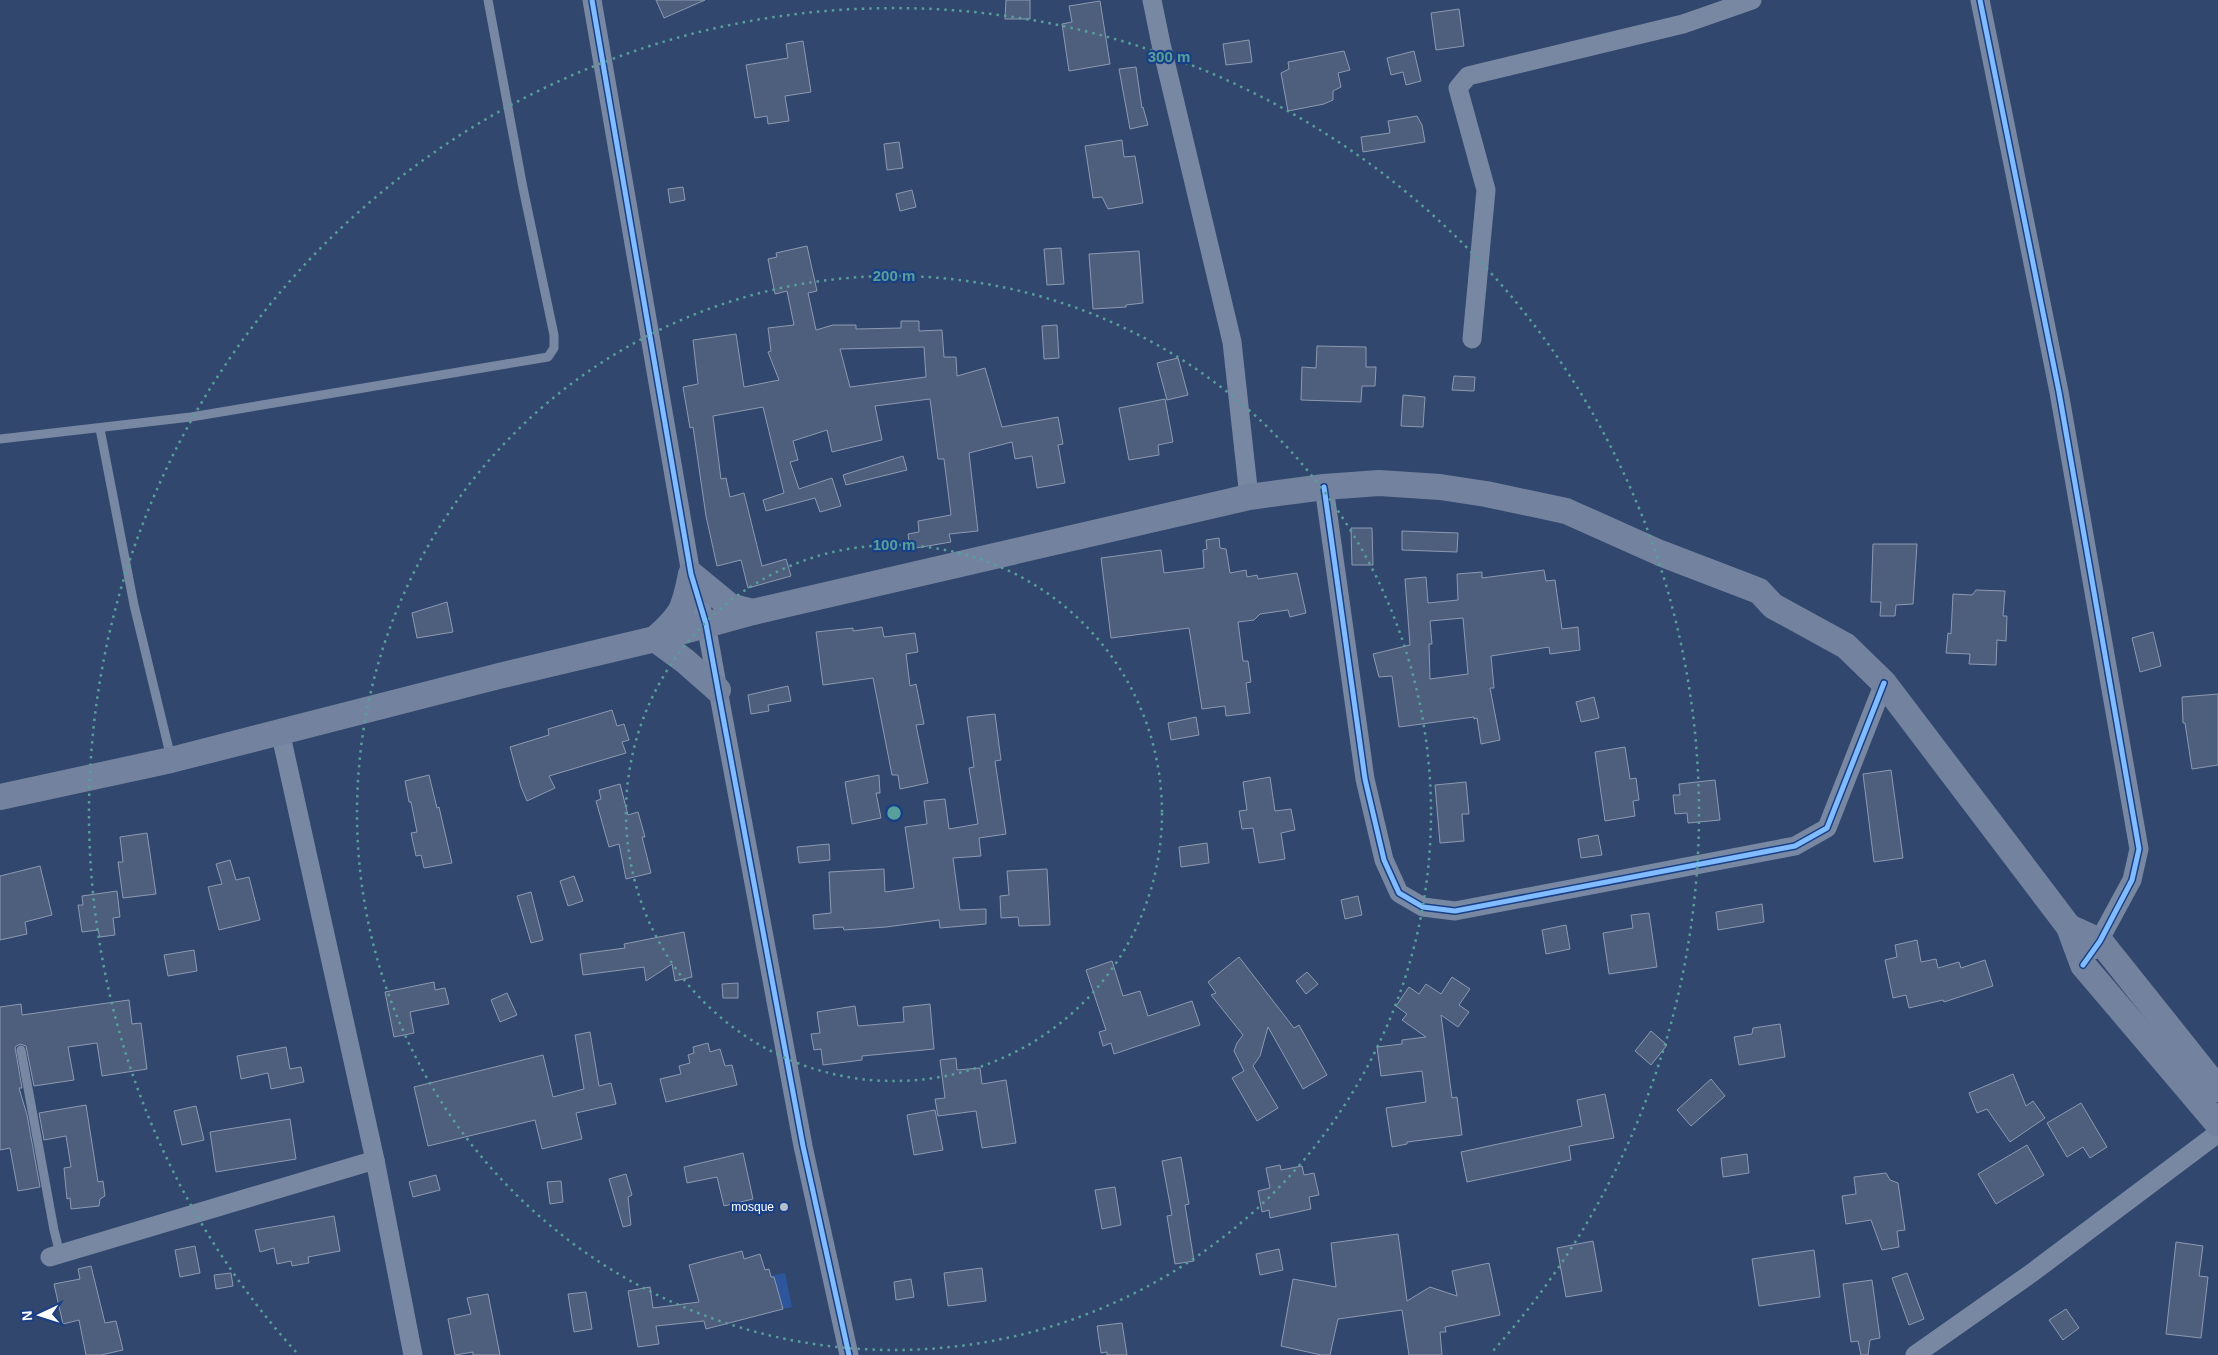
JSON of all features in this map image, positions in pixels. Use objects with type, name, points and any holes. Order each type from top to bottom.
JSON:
[{"type":"main road","points":[[0,798],[171,760],[280,731],[655,639],[753,612],[1249,497],[1324,487],[1379,483],[1440,486],[1566,511],[1660,553],[1759,591],[1772,606],[1846,646],[1884,684],[2069,927],[2083,965],[2218,1124]]},
{"type":"main road","points":[[655,639],[677,619],[686,599],[691,574],[730,606],[753,612]]},
{"type":"main road","points":[[655,639],[685,661],[718,690]]},
{"type":"main road","points":[[2069,927],[2100,941],[2218,1089]]},
{"type":"street","points":[[592,0],[691,574],[706,624],[803,1146],[850,1355]]},
{"type":"street","points":[[1152,0],[1232,342],[1249,497]]},
{"type":"street","points":[[1472,339],[1486,190],[1458,88],[1468,76],[1683,24],[1752,0]]},
{"type":"street","points":[[1980,0],[2059,392],[2140,849],[2132,880],[2100,941],[2083,965]]},
{"type":"street","points":[[1324,487],[1365,779],[1382,851],[1399,893],[1423,907],[1455,911],[1795,846],[1827,828],[1884,684]]},
{"type":"street","points":[[280,731],[375,1160],[413,1355]]},
{"type":"street","points":[[1915,1355],[2033,1272],[2218,1133]]},
{"type":"street","points":[[55,1255],[375,1160]]},
{"type":"lane","points":[[0,439],[100,429],[191,417],[548,357],[554,348],[554,335],[523,188],[488,0]]},
{"type":"lane","points":[[100,429],[134,605],[171,760]]},
{"type":"lane","points":[[21,1050],[54,1230],[55,1255]]},
{"type":"shaded area","points":[[785,1273],[792,1307],[777,1310],[769,1276]]},
{"type":"building","points":[[656,0],[705,0],[664,18]]},
{"type":"building","points":[[1006,0],[1030,0],[1030,19],[1005,19]]},
{"type":"building","points":[[1100,1],[1110,64],[1069,71],[1062,24],[1072,22],[1069,6]]},
{"type":"building","points":[[1459,9],[1464,46],[1436,50],[1431,13]]},
{"type":"building","points":[[1249,40],[1252,62],[1226,65],[1223,44]]},
{"type":"building","points":[[803,41],[811,92],[785,96],[789,121],[768,124],[767,116],[755,118],[746,65],[788,58],[786,44]]},
{"type":"building","points":[[1344,51],[1350,70],[1338,73],[1341,87],[1333,91],[1333,100],[1324,104],[1288,111],[1281,73],[1289,69],[1288,62]]},
{"type":"building","points":[[1414,51],[1421,81],[1406,85],[1403,72],[1391,75],[1387,58]]},
{"type":"building","points":[[1136,67],[1142,108],[1148,125],[1130,129],[1119,69]]},
{"type":"building","points":[[1417,116],[1422,125],[1425,142],[1363,152],[1361,137],[1390,133],[1388,121]]},
{"type":"building","points":[[1122,140],[1124,157],[1135,156],[1143,203],[1108,209],[1102,197],[1093,198],[1085,146]]},
{"type":"building","points":[[899,142],[903,168],[887,170],[884,144]]},
{"type":"building","points":[[683,187],[685,200],[670,203],[668,189]]},
{"type":"building","points":[[912,190],[916,207],[900,211],[896,194]]},
{"type":"building","points":[[807,246],[817,291],[808,293],[816,330],[833,325],[856,325],[856,329],[901,328],[901,321],[919,321],[919,331],[942,330],[944,357],[956,357],[957,376],[985,368],[1002,427],[1058,417],[1063,444],[1058,445],[1065,483],[1037,488],[1032,456],[1015,459],[1012,442],[969,453],[978,531],[949,534],[951,542],[910,549],[908,534],[919,532],[918,521],[951,515],[944,459],[938,459],[930,399],[875,406],[882,440],[832,452],[827,430],[793,441],[798,460],[790,462],[799,489],[832,478],[841,506],[820,512],[815,498],[766,511],[763,500],[784,493],[763,407],[713,416],[721,479],[726,478],[730,497],[744,493],[762,566],[786,559],[791,576],[748,588],[741,560],[717,566],[706,516],[693,427],[690,428],[683,387],[698,384],[693,340],[736,334],[744,387],[779,380],[768,352],[771,351],[768,328],[794,325],[787,291],[775,294],[768,259],[777,257],[776,253]],"holes":[[[924,347],[926,377],[850,387],[840,349]]]},
{"type":"building","points":[[1061,248],[1064,284],[1047,285],[1044,249]]},
{"type":"building","points":[[1139,251],[1143,303],[1126,305],[1126,307],[1093,309],[1089,254]]},
{"type":"building","points":[[1057,325],[1059,358],[1044,359],[1042,326]]},
{"type":"building","points":[[1317,346],[1366,347],[1366,367],[1376,367],[1375,386],[1362,386],[1361,402],[1301,400],[1302,367],[1316,368]]},
{"type":"building","points":[[1178,358],[1188,395],[1167,400],[1157,363]]},
{"type":"building","points":[[1454,376],[1475,377],[1474,391],[1452,390]]},
{"type":"building","points":[[1403,395],[1425,397],[1423,427],[1401,426]]},
{"type":"building","points":[[1165,399],[1173,442],[1158,445],[1159,455],[1129,460],[1119,408]]},
{"type":"building","points":[[903,456],[907,470],[846,485],[843,475]]},
{"type":"building","points":[[1351,528],[1372,528],[1373,565],[1352,565]]},
{"type":"building","points":[[1402,531],[1458,533],[1457,552],[1402,550]]},
{"type":"building","points":[[1219,538],[1220,548],[1226,549],[1230,573],[1246,570],[1247,577],[1257,575],[1258,579],[1297,573],[1306,613],[1290,617],[1288,610],[1260,614],[1254,620],[1238,622],[1243,661],[1248,661],[1251,682],[1246,683],[1250,713],[1226,716],[1225,706],[1202,709],[1189,628],[1111,638],[1101,558],[1161,550],[1164,573],[1204,568],[1203,550],[1207,549],[1206,540]]},
{"type":"building","points":[[1873,544],[1917,544],[1913,604],[1896,605],[1895,616],[1880,616],[1881,602],[1871,602]]},
{"type":"building","points":[[1544,570],[1546,581],[1555,580],[1562,629],[1578,627],[1580,650],[1550,654],[1549,647],[1491,656],[1494,688],[1490,688],[1500,740],[1481,744],[1477,718],[1474,719],[1474,717],[1399,727],[1392,676],[1379,677],[1373,654],[1410,645],[1405,579],[1426,577],[1428,603],[1458,600],[1457,574],[1482,572],[1482,578]],"holes":[[[1463,618],[1468,674],[1430,679],[1429,644],[1432,644],[1430,621]]]},
{"type":"building","points":[[1976,590],[2005,591],[2003,616],[2007,616],[2006,641],[1997,640],[1996,665],[1969,664],[1970,654],[1946,653],[1948,633],[1951,634],[1953,594],[1972,595]]},
{"type":"building","points":[[447,602],[453,632],[417,638],[412,613]]},
{"type":"building","points":[[882,627],[884,637],[915,633],[918,652],[906,654],[910,686],[916,684],[924,724],[916,725],[928,783],[900,789],[898,775],[892,775],[873,678],[823,685],[816,632],[853,628],[853,631]]},
{"type":"building","points":[[2153,632],[2161,666],[2140,672],[2132,638]]},
{"type":"building","points":[[788,686],[791,701],[768,705],[769,711],[751,714],[748,695]]},
{"type":"building","points":[[2218,694],[2218,765],[2192,769],[2185,723],[2183,723],[2182,697]]},
{"type":"building","points":[[1594,697],[1599,718],[1581,722],[1576,702]]},
{"type":"building","points":[[612,710],[617,726],[624,724],[629,740],[622,742],[626,753],[549,776],[555,788],[527,801],[521,787],[510,747],[549,735],[548,729]]},
{"type":"building","points":[[995,714],[1001,760],[995,761],[1006,834],[979,838],[981,856],[953,858],[960,910],[986,909],[986,924],[940,928],[939,920],[886,927],[844,930],[843,927],[814,929],[813,915],[831,913],[829,872],[884,869],[885,892],[914,888],[905,827],[927,824],[924,801],[945,799],[949,829],[978,824],[969,768],[974,767],[967,717]]},
{"type":"building","points":[[1196,717],[1199,735],[1171,740],[1168,723]]},
{"type":"building","points":[[1625,747],[1630,779],[1636,778],[1639,800],[1633,801],[1635,816],[1605,821],[1595,752]]},
{"type":"building","points":[[1891,770],[1903,858],[1874,862],[1863,774]]},
{"type":"building","points":[[429,775],[437,808],[439,807],[452,863],[424,868],[421,855],[416,856],[411,833],[417,832],[405,781]]},
{"type":"building","points":[[879,775],[880,793],[876,793],[881,818],[852,824],[845,782]]},
{"type":"building","points":[[1270,777],[1275,811],[1291,809],[1295,830],[1281,833],[1285,859],[1259,863],[1253,828],[1242,829],[1239,811],[1247,810],[1243,782]]},
{"type":"building","points":[[1715,780],[1720,820],[1688,823],[1687,813],[1675,814],[1673,795],[1680,795],[1679,784]]},
{"type":"building","points":[[1466,782],[1469,814],[1462,814],[1464,841],[1440,843],[1435,785]]},
{"type":"building","points":[[620,784],[628,815],[638,812],[645,837],[642,837],[651,873],[626,879],[619,844],[609,847],[596,801],[601,799],[599,790]]},
{"type":"building","points":[[147,833],[156,894],[123,898],[118,862],[123,862],[120,837]]},
{"type":"building","points":[[1598,835],[1602,855],[1581,858],[1578,839]]},
{"type":"building","points":[[1207,843],[1209,863],[1181,867],[1179,847]]},
{"type":"building","points":[[829,844],[830,860],[799,863],[797,847]]},
{"type":"building","points":[[230,860],[236,880],[249,877],[260,920],[219,930],[208,887],[222,884],[216,864]]},
{"type":"building","points":[[40,866],[52,915],[25,922],[27,934],[0,940],[0,876]]},
{"type":"building","points":[[1047,869],[1050,925],[1019,926],[1018,917],[1001,918],[1000,896],[1009,895],[1007,871]]},
{"type":"building","points":[[574,876],[583,901],[568,906],[560,881]]},
{"type":"building","points":[[117,891],[120,917],[113,918],[115,935],[100,937],[98,930],[82,932],[78,905],[83,905],[82,896]]},
{"type":"building","points":[[531,892],[543,940],[531,943],[517,896]]},
{"type":"building","points":[[1358,896],[1362,915],[1345,919],[1341,900]]},
{"type":"building","points":[[1762,904],[1764,922],[1718,930],[1716,912]]},
{"type":"building","points":[[1649,913],[1657,967],[1609,974],[1603,933],[1633,928],[1631,915]]},
{"type":"building","points":[[1566,925],[1570,949],[1546,954],[1542,930]]},
{"type":"building","points":[[684,932],[692,977],[675,981],[672,964],[646,981],[644,967],[583,975],[580,954],[625,948],[624,944]]},
{"type":"building","points":[[1917,940],[1921,962],[1936,959],[1938,968],[1959,962],[1961,968],[1985,960],[1993,986],[1944,1002],[1943,1000],[1909,1008],[1906,995],[1893,998],[1885,960],[1897,957],[1895,945]]},
{"type":"building","points":[[194,950],[197,971],[168,976],[164,955]]},
{"type":"building","points":[[1239,957],[1294,1028],[1299,1025],[1327,1075],[1303,1089],[1268,1027],[1260,1056],[1253,1066],[1278,1108],[1257,1121],[1232,1078],[1244,1071],[1234,1051],[1243,1035],[1211,995],[1216,993],[1208,982]]},
{"type":"building","points":[[1112,961],[1123,996],[1140,991],[1148,1016],[1192,1001],[1200,1025],[1114,1054],[1111,1043],[1103,1046],[1099,1032],[1106,1030],[1086,970]]},
{"type":"building","points":[[1307,972],[1318,984],[1306,994],[1296,981]]},
{"type":"building","points":[[1452,977],[1470,989],[1459,1005],[1469,1012],[1458,1027],[1441,1015],[1452,1098],[1457,1097],[1462,1135],[1407,1142],[1407,1144],[1392,1147],[1386,1108],[1426,1102],[1422,1071],[1381,1076],[1377,1047],[1402,1044],[1402,1040],[1426,1037],[1402,1020],[1407,1014],[1396,1006],[1409,987],[1419,994],[1426,984],[1441,994]]},
{"type":"building","points":[[434,982],[435,990],[445,988],[449,1004],[410,1012],[414,1033],[394,1037],[385,992]]},
{"type":"building","points":[[738,983],[738,998],[723,998],[722,984]]},
{"type":"building","points":[[507,993],[517,1015],[500,1022],[491,1000]]},
{"type":"building","points":[[129,1000],[132,1024],[141,1023],[147,1069],[102,1076],[97,1043],[68,1047],[74,1080],[34,1086],[26,1046],[20,1044],[15,1047],[22,1088],[19,1088],[27,1115],[40,1187],[18,1191],[10,1148],[0,1150],[0,1007],[21,1004],[22,1015]]},
{"type":"building","points":[[930,1004],[934,1049],[862,1056],[862,1060],[823,1065],[821,1049],[814,1050],[811,1034],[820,1033],[817,1012],[855,1006],[858,1026],[904,1022],[903,1007]]},
{"type":"building","points":[[1780,1024],[1785,1057],[1739,1065],[1734,1037],[1752,1034],[1753,1028]]},
{"type":"building","points":[[1651,1031],[1667,1045],[1651,1065],[1635,1051]]},
{"type":"building","points":[[590,1032],[599,1086],[611,1083],[616,1104],[576,1113],[582,1139],[542,1149],[535,1120],[428,1146],[414,1087],[543,1055],[553,1097],[584,1089],[575,1035]]},
{"type":"building","points":[[708,1043],[710,1052],[720,1049],[725,1066],[732,1065],[737,1085],[666,1102],[660,1079],[681,1074],[679,1066],[690,1063],[688,1055],[694,1053],[693,1047]]},
{"type":"building","points":[[286,1047],[290,1069],[301,1067],[304,1082],[271,1089],[268,1073],[241,1079],[237,1056]]},
{"type":"building","points":[[956,1058],[957,1070],[980,1068],[982,1084],[1006,1080],[1016,1143],[982,1148],[976,1111],[938,1116],[935,1099],[945,1098],[940,1060]]},
{"type":"building","points":[[2013,1074],[2026,1106],[2033,1101],[2045,1118],[2010,1142],[1987,1109],[1977,1113],[1969,1093]]},
{"type":"building","points":[[1711,1079],[1725,1096],[1691,1126],[1677,1110]]},
{"type":"building","points":[[1605,1094],[1614,1138],[1569,1146],[1571,1160],[1467,1182],[1461,1152],[1582,1126],[1577,1100]]},
{"type":"building","points":[[2081,1103],[2107,1147],[2090,1158],[2083,1147],[2067,1157],[2047,1123]]},
{"type":"building","points":[[86,1105],[98,1182],[103,1181],[105,1196],[100,1199],[99,1206],[71,1209],[70,1198],[67,1199],[64,1168],[71,1167],[66,1136],[44,1140],[39,1113]]},
{"type":"building","points":[[196,1106],[204,1140],[182,1145],[174,1111]]},
{"type":"building","points":[[935,1110],[943,1150],[914,1155],[907,1115]]},
{"type":"building","points":[[290,1119],[296,1159],[216,1172],[210,1132]]},
{"type":"building","points":[[2027,1145],[2044,1175],[1996,1204],[1978,1174]]},
{"type":"building","points":[[743,1153],[753,1199],[724,1206],[717,1177],[687,1183],[684,1167]]},
{"type":"building","points":[[1747,1154],[1749,1173],[1723,1177],[1721,1158]]},
{"type":"building","points":[[1181,1157],[1189,1204],[1185,1205],[1194,1261],[1175,1264],[1167,1216],[1172,1215],[1162,1161]]},
{"type":"building","points":[[1280,1165],[1281,1170],[1302,1166],[1304,1175],[1314,1173],[1319,1195],[1309,1197],[1311,1209],[1270,1218],[1269,1210],[1262,1212],[1258,1191],[1270,1188],[1266,1168]]},
{"type":"building","points":[[1886,1173],[1890,1180],[1898,1183],[1905,1230],[1897,1231],[1899,1247],[1882,1250],[1871,1220],[1846,1224],[1842,1196],[1856,1194],[1854,1177]]},
{"type":"building","points":[[626,1174],[632,1195],[628,1197],[631,1225],[623,1227],[609,1179]]},
{"type":"building","points":[[436,1175],[440,1190],[413,1197],[409,1182]]},
{"type":"building","points":[[561,1181],[563,1202],[550,1204],[547,1182]]},
{"type":"building","points":[[1115,1187],[1121,1225],[1102,1229],[1095,1190]]},
{"type":"building","points":[[334,1216],[340,1251],[308,1257],[309,1263],[292,1266],[291,1261],[277,1264],[274,1248],[260,1252],[255,1230]]},
{"type":"building","points":[[1398,1234],[1407,1301],[1430,1287],[1457,1296],[1452,1271],[1489,1263],[1500,1315],[1445,1327],[1446,1332],[1440,1332],[1442,1355],[1409,1355],[1402,1310],[1338,1319],[1330,1355],[1321,1355],[1281,1346],[1293,1279],[1336,1287],[1331,1243]]},
{"type":"building","points":[[1593,1241],[1602,1291],[1566,1297],[1557,1248]]},
{"type":"building","points":[[2176,1242],[2203,1246],[2199,1276],[2208,1277],[2201,1338],[2166,1334]]},
{"type":"building","points":[[195,1246],[200,1273],[180,1277],[175,1250]]},
{"type":"building","points":[[1279,1249],[1283,1270],[1260,1275],[1256,1254]]},
{"type":"building","points":[[1814,1250],[1820,1297],[1759,1306],[1752,1259]]},
{"type":"building","points":[[742,1251],[744,1259],[760,1254],[765,1270],[769,1269],[771,1277],[774,1277],[783,1309],[706,1329],[704,1321],[656,1326],[659,1344],[638,1347],[628,1291],[650,1287],[653,1308],[699,1302],[689,1265]]},
{"type":"building","points":[[91,1266],[105,1323],[116,1321],[123,1350],[101,1355],[86,1355],[79,1320],[63,1324],[54,1284],[80,1279],[78,1269]]},
{"type":"building","points":[[982,1268],[986,1301],[948,1306],[944,1273]]},
{"type":"building","points":[[231,1273],[233,1286],[216,1289],[214,1275]]},
{"type":"building","points":[[1907,1273],[1924,1319],[1909,1325],[1892,1278]]},
{"type":"building","points":[[911,1279],[914,1297],[896,1300],[894,1282]]},
{"type":"building","points":[[1872,1280],[1880,1338],[1870,1340],[1868,1355],[1861,1355],[1858,1341],[1851,1342],[1843,1284]]},
{"type":"building","points":[[586,1292],[592,1329],[574,1332],[568,1294]]},
{"type":"building","points":[[488,1294],[500,1355],[473,1355],[473,1352],[455,1355],[448,1319],[471,1314],[467,1298]]},
{"type":"building","points":[[2066,1309],[2079,1328],[2063,1340],[2049,1320]]},
{"type":"building","points":[[1122,1323],[1127,1355],[1107,1355],[1107,1352],[1101,1353],[1097,1326]]},
{"type":"cycle path","points":[[592,0],[691,574],[706,624],[803,1146],[849,1355]]},
{"type":"cycle path","points":[[1980,0],[2059,392],[2139,849],[2132,880],[2100,941],[2083,965]]},
{"type":"cycle path","points":[[1324,487],[1365,779],[1384,860],[1399,893],[1423,907],[1455,911],[1795,846],[1827,828],[1884,683]]},
{"type":"place","name":"mosque","points":[[784,1207]]}]
